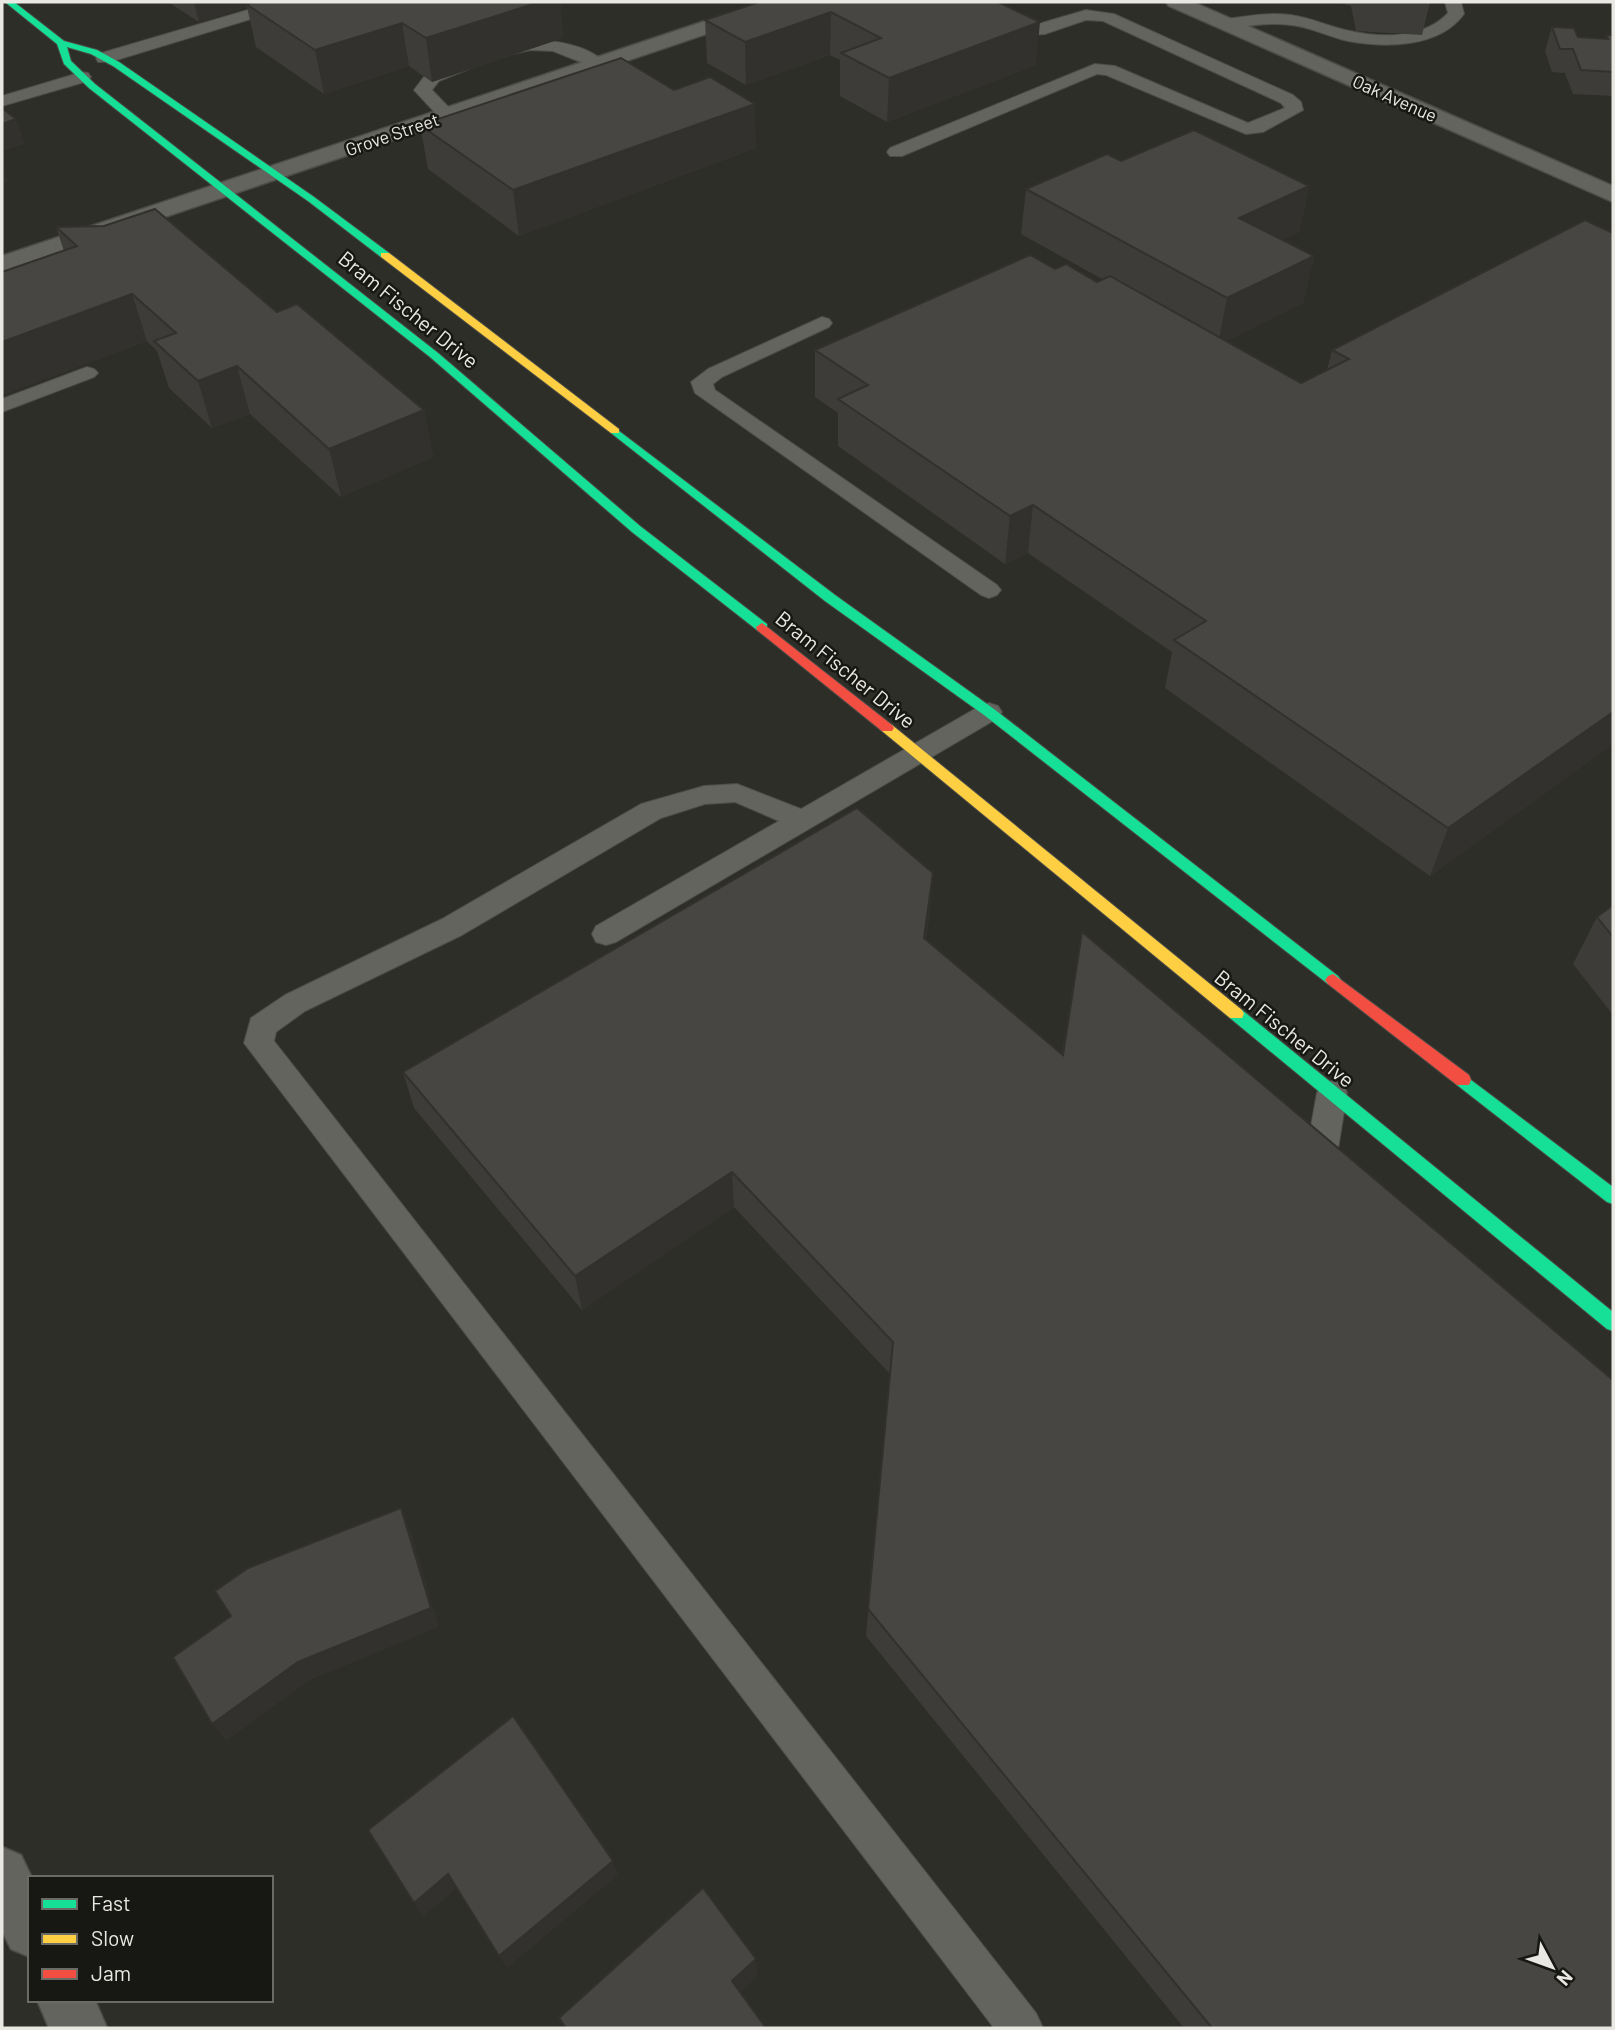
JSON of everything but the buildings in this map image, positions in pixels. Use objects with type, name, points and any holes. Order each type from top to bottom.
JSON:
[{"type":"main road","name":"Bram Fischer Drive","points":[[9,2],[61,43],[104,58],[275,174],[528,363],[830,598],[989,712],[1613,1197]]},
{"type":"main road","name":"Bram Fischer Drive","points":[[61,43],[67,62],[82,77],[434,355],[636,529],[808,663],[1613,1323]]},
{"type":"street","name":"Grove Street","points":[[2,264],[782,2]]},
{"type":"street","name":"Oak Avenue","points":[[1176,2],[1613,195]]},
{"type":"street","points":[[2,1874],[28,1926]]},
{"type":"street","points":[[66,2002],[79,2028]]},
{"type":"lane","points":[[104,58],[291,2]]},
{"type":"lane","points":[[896,152],[1095,69],[1109,70],[1246,129],[1257,128],[1294,110],[1292,102],[1287,99],[1108,17],[1087,13],[1038,31],[1022,32],[958,2]]},
{"type":"lane","points":[[1226,24],[1283,19],[1305,22],[1361,38],[1415,38],[1450,22],[1456,14],[1453,2]]},
{"type":"lane","points":[[447,115],[422,90],[425,83],[445,71],[486,57],[525,45],[550,44],[566,48],[597,64]]},
{"type":"lane","points":[[2,101],[82,77]]},
{"type":"lane","points":[[822,323],[715,373],[702,382],[706,393],[989,590]]},
{"type":"lane","points":[[2,406],[87,373]]},
{"type":"lane","points":[[606,934],[989,712]]},
{"type":"lane","points":[[803,820],[737,793],[704,795],[651,811],[452,927],[295,1003],[262,1026],[259,1043],[1021,2028]]},
{"type":"lane","points":[[1332,1093],[1321,1159],[1350,1188]]},
{"type":"traffic: fast","points":[[9,2],[61,43],[94,52],[116,64],[311,199],[385,255]]},
{"type":"traffic: fast","points":[[61,43],[67,62],[92,86],[434,355],[636,529],[762,627]]},
{"type":"traffic: fast","points":[[615,431],[830,598],[989,712],[1333,980]]},
{"type":"traffic: fast","points":[[1236,1014],[1613,1323]]},
{"type":"traffic: fast","points":[[1463,1080],[1613,1197]]},
{"type":"traffic: slow","points":[[385,255],[615,431]]},
{"type":"traffic: slow","points":[[887,728],[1236,1014]]},
{"type":"traffic: jam","points":[[762,627],[887,728]]},
{"type":"traffic: jam","points":[[1333,980],[1463,1080]]}]
